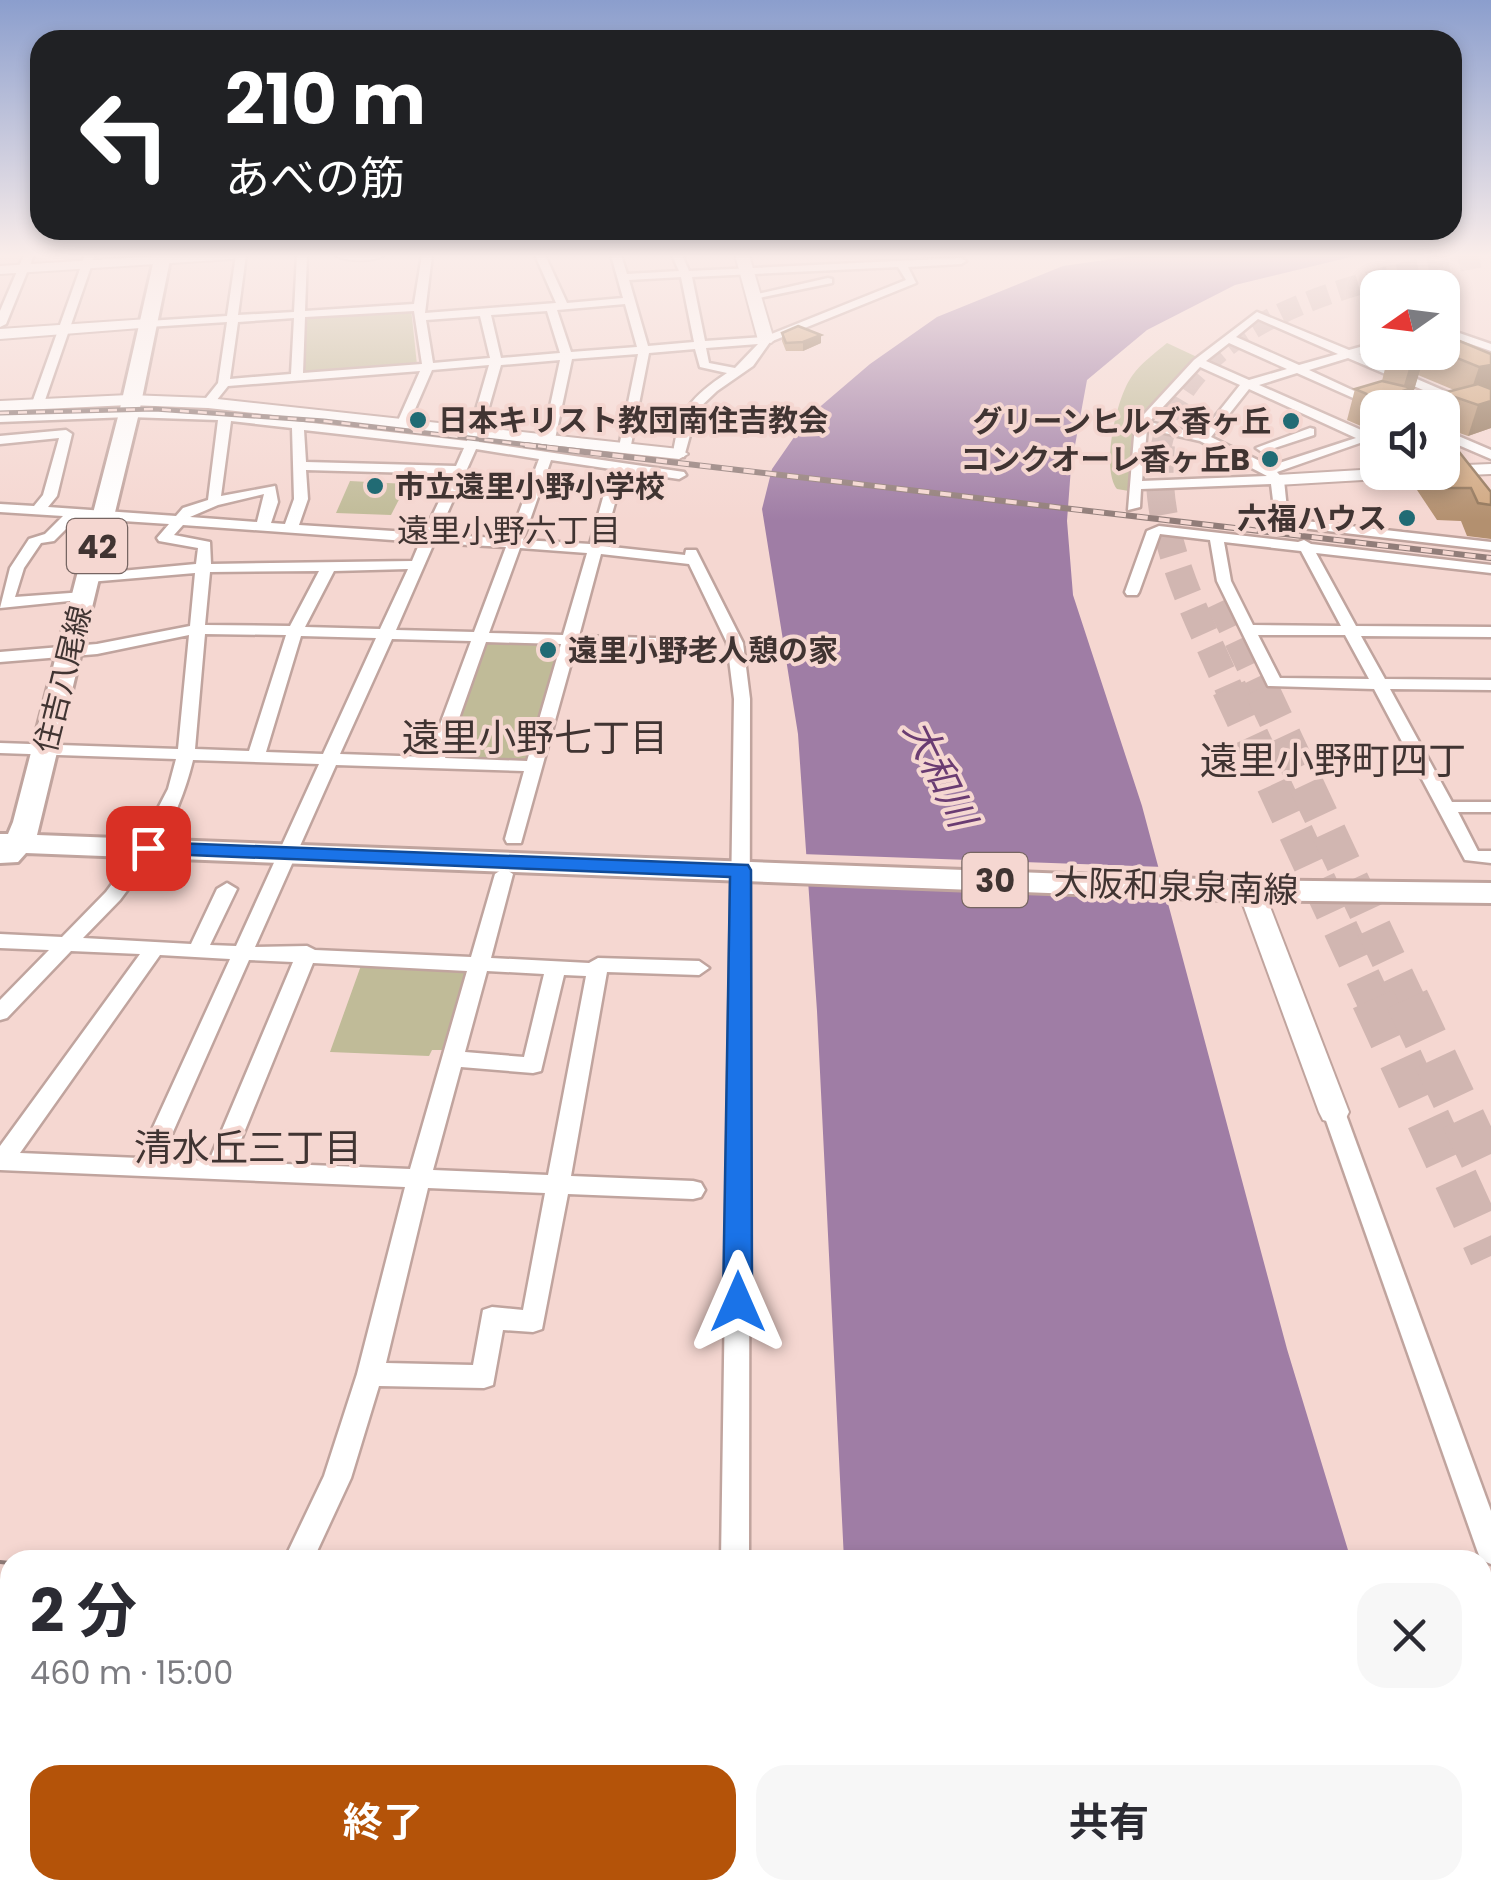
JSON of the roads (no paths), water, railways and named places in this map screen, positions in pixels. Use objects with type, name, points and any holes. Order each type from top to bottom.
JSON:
[{"type":"main road","name":"住吉八尾線","points":[[9,842],[46,749],[143,344]]},
{"type":"main road","name":"30","points":[[9,842],[289,847],[752,865]]},
{"type":"main road","name":"大阪和泉泉南線","points":[[752,865],[1240,887],[1491,893]]},
{"type":"main road","name":"大阪和泉泉南線","points":[[1240,887],[1485,865]]},
{"type":"street","points":[[38,403],[59,344]]},
{"type":"street","points":[[208,403],[224,383],[229,344]]},
{"type":"street","points":[[297,377],[298,344]]},
{"type":"street","points":[[384,468],[428,366],[425,344]]},
{"type":"street","points":[[146,1167],[475,438],[496,361],[492,344]]},
{"type":"street","points":[[436,761],[547,447],[568,356],[565,344]]},
{"type":"street","points":[[625,448],[644,350],[642,344]]},
{"type":"street","points":[[224,383],[718,344]]},
{"type":"street","points":[[0,418],[208,403],[547,447],[625,448],[679,454],[685,420],[706,392],[762,352],[765,344]]},
{"type":"street","points":[[1133,507],[1141,424],[1198,362],[1221,344]]},
{"type":"street","points":[[1241,344],[1360,397]]},
{"type":"street","points":[[1319,344],[1491,416]]},
{"type":"street","points":[[700,345],[704,365],[737,372]]},
{"type":"street","points":[[1204,438],[1246,385],[1360,351]]},
{"type":"street","points":[[1198,362],[1360,432]]},
{"type":"street","points":[[1460,408],[1491,398]]},
{"type":"street","points":[[0,406],[129,406],[298,425],[402,430]]},
{"type":"street","points":[[214,502],[226,417]]},
{"type":"street","points":[[1141,424],[1204,438],[1273,476]]},
{"type":"street","points":[[290,528],[301,499],[298,425]]},
{"type":"street","points":[[1262,448],[1310,432]]},
{"type":"street","points":[[0,440],[66,434],[50,496],[38,510]]},
{"type":"street","points":[[1292,438],[1323,453]]},
{"type":"street","points":[[1273,476],[1360,441]]},
{"type":"street","points":[[1460,441],[1491,454]]},
{"type":"street","points":[[547,447],[618,468],[679,475]]},
{"type":"street","points":[[0,453],[62,448]]},
{"type":"street","points":[[300,466],[460,470]]},
{"type":"street","points":[[514,839],[618,468]]},
{"type":"street","points":[[1460,474],[1491,469]]},
{"type":"street","points":[[1135,485],[1360,474]]},
{"type":"street","points":[[1273,476],[1281,522],[1491,546]]},
{"type":"street","points":[[0,1013],[113,896],[150,843],[177,789],[186,753],[205,545],[164,538],[188,511],[270,489],[271,502],[262,528]]},
{"type":"street","points":[[0,508],[693,556],[728,625],[740,671],[752,865],[735,1550]]},
{"type":"street","points":[[3,602],[17,568],[36,540],[49,538],[74,514]]},
{"type":"street","points":[[1132,592],[1154,531],[1304,544],[1491,569]]},
{"type":"street","points":[[1216,537],[1224,581],[1274,683],[1491,686]]},
{"type":"street","points":[[1304,544],[1446,808],[1485,865]]},
{"type":"street","points":[[256,756],[295,631],[329,566]]},
{"type":"street","points":[[3,602],[204,568],[418,566]]},
{"type":"street","points":[[0,570],[17,568]]},
{"type":"street","points":[[0,657],[70,652],[197,629],[691,644]]},
{"type":"street","points":[[1247,630],[1491,632]]},
{"type":"street","points":[[0,748],[534,766]]},
{"type":"street","points":[[1446,808],[1491,807]]},
{"type":"street","points":[[303,1550],[338,1478],[370,1374],[419,1179],[504,874]]},
{"type":"street","points":[[1240,887],[1334,1112],[1482,1505],[1491,1550]]},
{"type":"street","points":[[198,949],[227,888]]},
{"type":"street","points":[[0,941],[597,970]]},
{"type":"street","points":[[1,1161],[155,948]]},
{"type":"street","points":[[217,1170],[308,953]]},
{"type":"street","points":[[370,1374],[484,1377],[492,1318],[532,1321],[598,965],[699,968]]},
{"type":"street","points":[[454,1059],[533,1065],[556,968]]},
{"type":"street","points":[[1,1161],[693,1190]]},
{"type":"water","name":"大和川","points":[[899,344],[1131,344],[1087,380],[1071,467],[1067,521],[1073,595],[1142,806],[1287,1349],[1348,1550],[844,1550],[817,1011],[798,734],[762,509],[772,469],[808,417]]},
{"type":"tunnel","points":[[1161,447],[1179,400],[1208,362],[1232,344]]},
{"type":"tunnel","points":[[1161,445],[1160,477],[1169,541],[1230,691]]},
{"type":"tunnel","points":[[1220,602],[1262,691]]},
{"type":"tunnel","points":[[1229,688],[1374,1001]]},
{"type":"tunnel","points":[[1261,688],[1408,1001]]},
{"type":"tunnel","points":[[1373,999],[1491,1256]]},
{"type":"tunnel","points":[[1407,999],[1491,1178]]},
{"type":"railway","points":[[0,413],[155,409],[324,421],[546,447]]},
{"type":"railway","points":[[525,445],[1491,558]]},
{"type":"place","name":"日本キリスト教団南住吉教会","points":[[418,420]]},
{"type":"place","name":"グリーンヒルズ香ヶ丘","points":[[1291,421]]},
{"type":"place","name":"コンクオーレ香ヶ丘B","points":[[1270,459]]},
{"type":"place","name":"市立遠里小野小学校","points":[[375,486]]},
{"type":"place","name":"六福ハウス","points":[[1407,518]]},
{"type":"place","name":"遠里小野老人憩の家","points":[[548,650]]},
{"type":"district","name":"遠里小野六丁目","points":[[509,530]]},
{"type":"district","name":"遠里小野七丁目","points":[[535,737]]},
{"type":"district","name":"遠里小野町四丁","points":[[1333,760]]},
{"type":"district","name":"清水丘三丁目","points":[[248,1147]]}]
